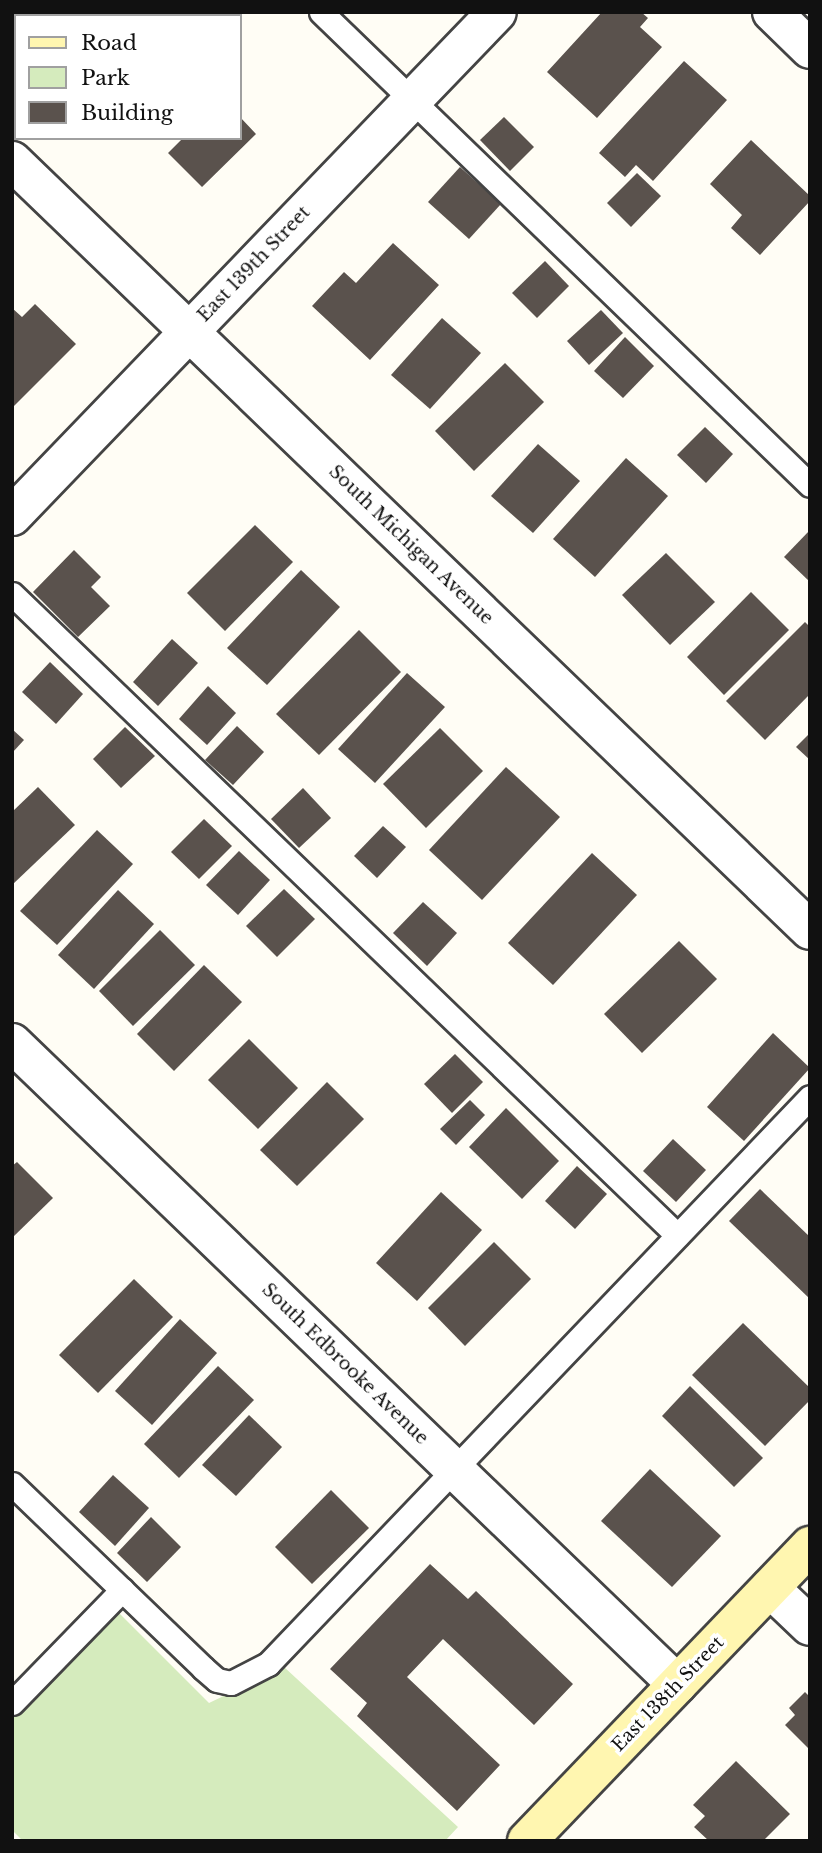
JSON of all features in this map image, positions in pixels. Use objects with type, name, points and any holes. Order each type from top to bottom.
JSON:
[{"type":"street","name":"East 139th Street","points":[[12,516],[496,12]]},
{"type":"street","points":[[772,12],[810,49]]},
{"type":"street","name":"South Michigan Avenue","points":[[12,161],[810,930]]},
{"type":"street","name":"South Edbrooke Avenue","points":[[12,1043],[677,1685]]},
{"type":"street","name":"East 138th Street","points":[[527,1841],[810,1546]]},
{"type":"street","points":[[770,1588],[810,1626]]},
{"type":"lane","points":[[321,12],[810,485]]},
{"type":"lane","points":[[12,594],[677,1236]]},
{"type":"lane","points":[[12,1484],[217,1680],[231,1684],[268,1664],[810,1097]]},
{"type":"lane","points":[[12,1703],[122,1590]]},
{"type":"green space","points":[[101,1595],[209,1703],[284,1667],[458,1827],[445,1841],[23,1841],[12,1830],[12,1685]]},
{"type":"building","points":[[85,12],[162,12],[160,14],[84,14]]},
{"type":"building","points":[[602,12],[641,12],[648,18],[640,27],[662,47],[597,118],[547,72]]},
{"type":"building","points":[[684,61],[727,100],[653,181],[636,165],[625,177],[599,153]]},
{"type":"building","points":[[504,117],[534,147],[510,171],[480,140]]},
{"type":"building","points":[[242,119],[256,134],[202,187],[168,153],[181,140],[242,140]]},
{"type":"building","points":[[751,140],[810,196],[810,201],[760,255],[731,228],[742,215],[710,184]]},
{"type":"building","points":[[460,167],[501,204],[469,239],[428,202]]},
{"type":"building","points":[[637,173],[661,196],[631,227],[607,203]]},
{"type":"building","points":[[393,243],[439,285],[370,360],[312,306],[344,272],[356,283]]},
{"type":"building","points":[[545,261],[569,286],[537,318],[512,293]]},
{"type":"building","points":[[35,304],[76,344],[12,408],[12,308],[22,317]]},
{"type":"building","points":[[601,310],[623,333],[589,365],[567,341]]},
{"type":"building","points":[[442,318],[481,353],[430,409],[391,375]]},
{"type":"building","points":[[625,337],[654,366],[623,398],[594,371]]},
{"type":"building","points":[[505,363],[544,402],[474,471],[435,431]]},
{"type":"building","points":[[705,427],[733,454],[706,483],[677,455]]},
{"type":"building","points":[[538,444],[580,481],[533,533],[491,496]]},
{"type":"building","points":[[626,458],[668,496],[595,577],[553,539]]},
{"type":"building","points":[[255,525],[293,562],[225,631],[187,593]]},
{"type":"building","points":[[810,530],[810,582],[784,557]]},
{"type":"building","points":[[74,550],[101,577],[91,587],[110,606],[78,637],[33,592]]},
{"type":"building","points":[[666,553],[715,602],[670,645],[622,595]]},
{"type":"building","points":[[301,570],[340,607],[267,685],[227,648]]},
{"type":"building","points":[[751,592],[789,630],[724,695],[687,657]]},
{"type":"building","points":[[805,622],[810,627],[810,694],[765,740],[726,701]]},
{"type":"building","points":[[359,630],[401,672],[319,755],[276,714]]},
{"type":"building","points":[[172,639],[198,663],[158,706],[133,682]]},
{"type":"building","points":[[50,662],[83,694],[56,724],[22,692]]},
{"type":"building","points":[[407,673],[445,707],[375,783],[338,749]]},
{"type":"building","points":[[208,686],[236,713],[207,745],[179,719]]},
{"type":"building","points":[[237,726],[264,752],[233,785],[205,760]]},
{"type":"building","points":[[125,727],[155,756],[121,788],[93,759]]},
{"type":"building","points":[[440,728],[483,771],[426,828],[383,784]]},
{"type":"building","points":[[12,729],[24,740],[12,753]]},
{"type":"building","points":[[810,733],[810,760],[796,747]]},
{"type":"building","points":[[506,767],[560,817],[482,900],[429,850]]},
{"type":"building","points":[[38,787],[75,825],[12,885],[12,812]]},
{"type":"building","points":[[303,788],[331,818],[299,848],[271,819]]},
{"type":"building","points":[[204,819],[232,846],[199,879],[171,852]]},
{"type":"building","points":[[383,826],[406,847],[377,878],[354,856]]},
{"type":"building","points":[[97,830],[133,864],[57,945],[20,911]]},
{"type":"building","points":[[239,851],[270,880],[238,915],[206,885]]},
{"type":"building","points":[[592,853],[637,895],[553,985],[508,943]]},
{"type":"building","points":[[284,889],[315,919],[277,957],[246,926]]},
{"type":"building","points":[[118,890],[154,924],[94,989],[58,955]]},
{"type":"building","points":[[423,902],[457,933],[427,966],[393,933]]},
{"type":"building","points":[[160,930],[195,965],[133,1026],[99,991]]},
{"type":"building","points":[[679,941],[717,979],[642,1053],[604,1014]]},
{"type":"building","points":[[204,965],[242,1002],[174,1071],[137,1034]]},
{"type":"building","points":[[773,1033],[810,1068],[744,1141],[707,1107]]},
{"type":"building","points":[[249,1039],[298,1088],[258,1129],[208,1080]]},
{"type":"building","points":[[455,1054],[483,1082],[452,1113],[424,1084]]},
{"type":"building","points":[[327,1082],[364,1119],[297,1186],[260,1150]]},
{"type":"building","points":[[470,1100],[485,1115],[456,1145],[440,1129]]},
{"type":"building","points":[[506,1108],[559,1161],[522,1199],[469,1147]]},
{"type":"building","points":[[673,1139],[706,1170],[676,1202],[643,1171]]},
{"type":"building","points":[[17,1162],[53,1198],[12,1238],[12,1166]]},
{"type":"building","points":[[577,1166],[607,1194],[575,1229],[545,1201]]},
{"type":"building","points":[[760,1189],[810,1237],[810,1299],[729,1221]]},
{"type":"building","points":[[441,1192],[482,1230],[417,1301],[376,1263]]},
{"type":"building","points":[[494,1242],[531,1279],[465,1346],[428,1308]]},
{"type":"building","points":[[134,1279],[173,1317],[98,1393],[59,1355]]},
{"type":"building","points":[[180,1319],[217,1353],[152,1425],[115,1391]]},
{"type":"building","points":[[743,1323],[810,1388],[810,1400],[765,1446],[692,1375]]},
{"type":"building","points":[[218,1366],[254,1400],[179,1478],[144,1444]]},
{"type":"building","points":[[690,1386],[763,1458],[734,1487],[662,1416]]},
{"type":"building","points":[[249,1415],[282,1447],[236,1496],[202,1465]]},
{"type":"building","points":[[650,1469],[721,1536],[672,1587],[601,1521]]},
{"type":"building","points":[[113,1475],[149,1508],[115,1546],[79,1512]]},
{"type":"building","points":[[331,1490],[369,1528],[312,1584],[275,1547]]},
{"type":"building","points":[[151,1517],[181,1547],[147,1582],[117,1553]]},
{"type":"building","points":[[430,1564],[468,1599],[476,1591],[573,1684],[534,1725],[443,1639],[407,1677],[500,1765],[457,1811],[357,1716],[367,1703],[330,1669]]},
{"type":"building","points":[[805,1692],[810,1697],[810,1750],[785,1725],[795,1715],[789,1708]]},
{"type":"building","points":[[736,1761],[790,1814],[763,1841],[709,1841],[694,1827],[705,1816],[693,1805]]}]
